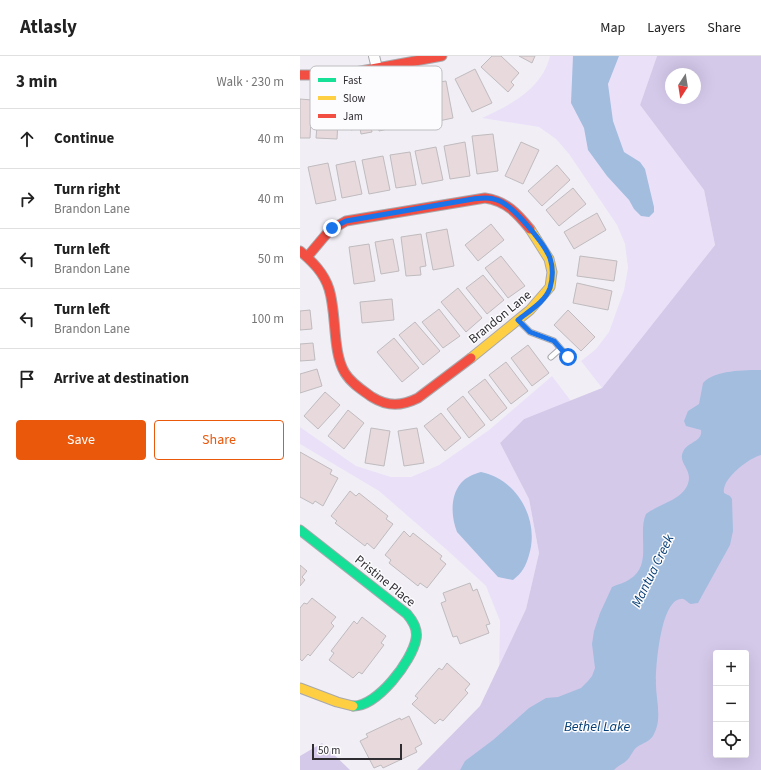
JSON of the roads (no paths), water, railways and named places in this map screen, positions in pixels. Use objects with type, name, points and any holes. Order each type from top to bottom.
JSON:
[{"type":"street","points":[[374,56],[376,66]]},
{"type":"street","points":[[388,66],[442,56]]},
{"type":"street","points":[[300,75],[310,75]]},
{"type":"street","name":"Brandon Lane","points":[[473,199],[497,199],[516,212],[546,251],[552,268],[551,283],[546,295],[518,320],[413,401],[397,405],[380,403],[352,382],[342,369],[339,358],[332,296],[321,271],[304,254],[329,231],[346,221],[473,199]]},
{"type":"street","name":"Pristine Place","points":[[300,530],[407,614],[412,620],[416,634],[413,650],[407,660],[379,694],[367,703],[358,706],[347,705],[300,688]]},
{"type":"lane","points":[[518,320],[526,329],[550,338],[568,357]]},
{"type":"lane","points":[[551,357],[560,349]]},
{"type":"water","points":[[573,56],[619,56],[608,84],[613,121],[624,152],[640,162],[645,169],[654,207],[654,212],[649,217],[641,216],[634,209],[629,200],[607,176],[588,150],[584,128],[571,103]]},
{"type":"water","name":"Bethel Lake","points":[[761,370],[761,455],[750,460],[737,470],[724,487],[724,493],[732,499],[733,531],[730,545],[698,603],[691,604],[682,599],[674,602],[664,621],[656,672],[658,721],[657,728],[653,736],[637,747],[623,764],[614,770],[460,770],[465,761],[493,740],[529,708],[546,698],[558,697],[581,688],[592,676],[595,668],[592,644],[594,631],[600,613],[612,587],[626,582],[637,573],[641,566],[643,558],[643,531],[646,514],[679,496],[687,485],[689,478],[682,454],[686,447],[700,437],[701,430],[686,426],[684,421],[688,411],[699,404],[703,383],[714,375],[722,373]]},
{"type":"water","points":[[481,472],[494,476],[515,492],[523,503],[528,515],[532,542],[529,555],[523,569],[513,580],[498,577],[457,532],[455,526],[453,500],[457,488],[465,479]]},
{"type":"water label","name":"Mantua Creek","points":[[653,571]]}]
